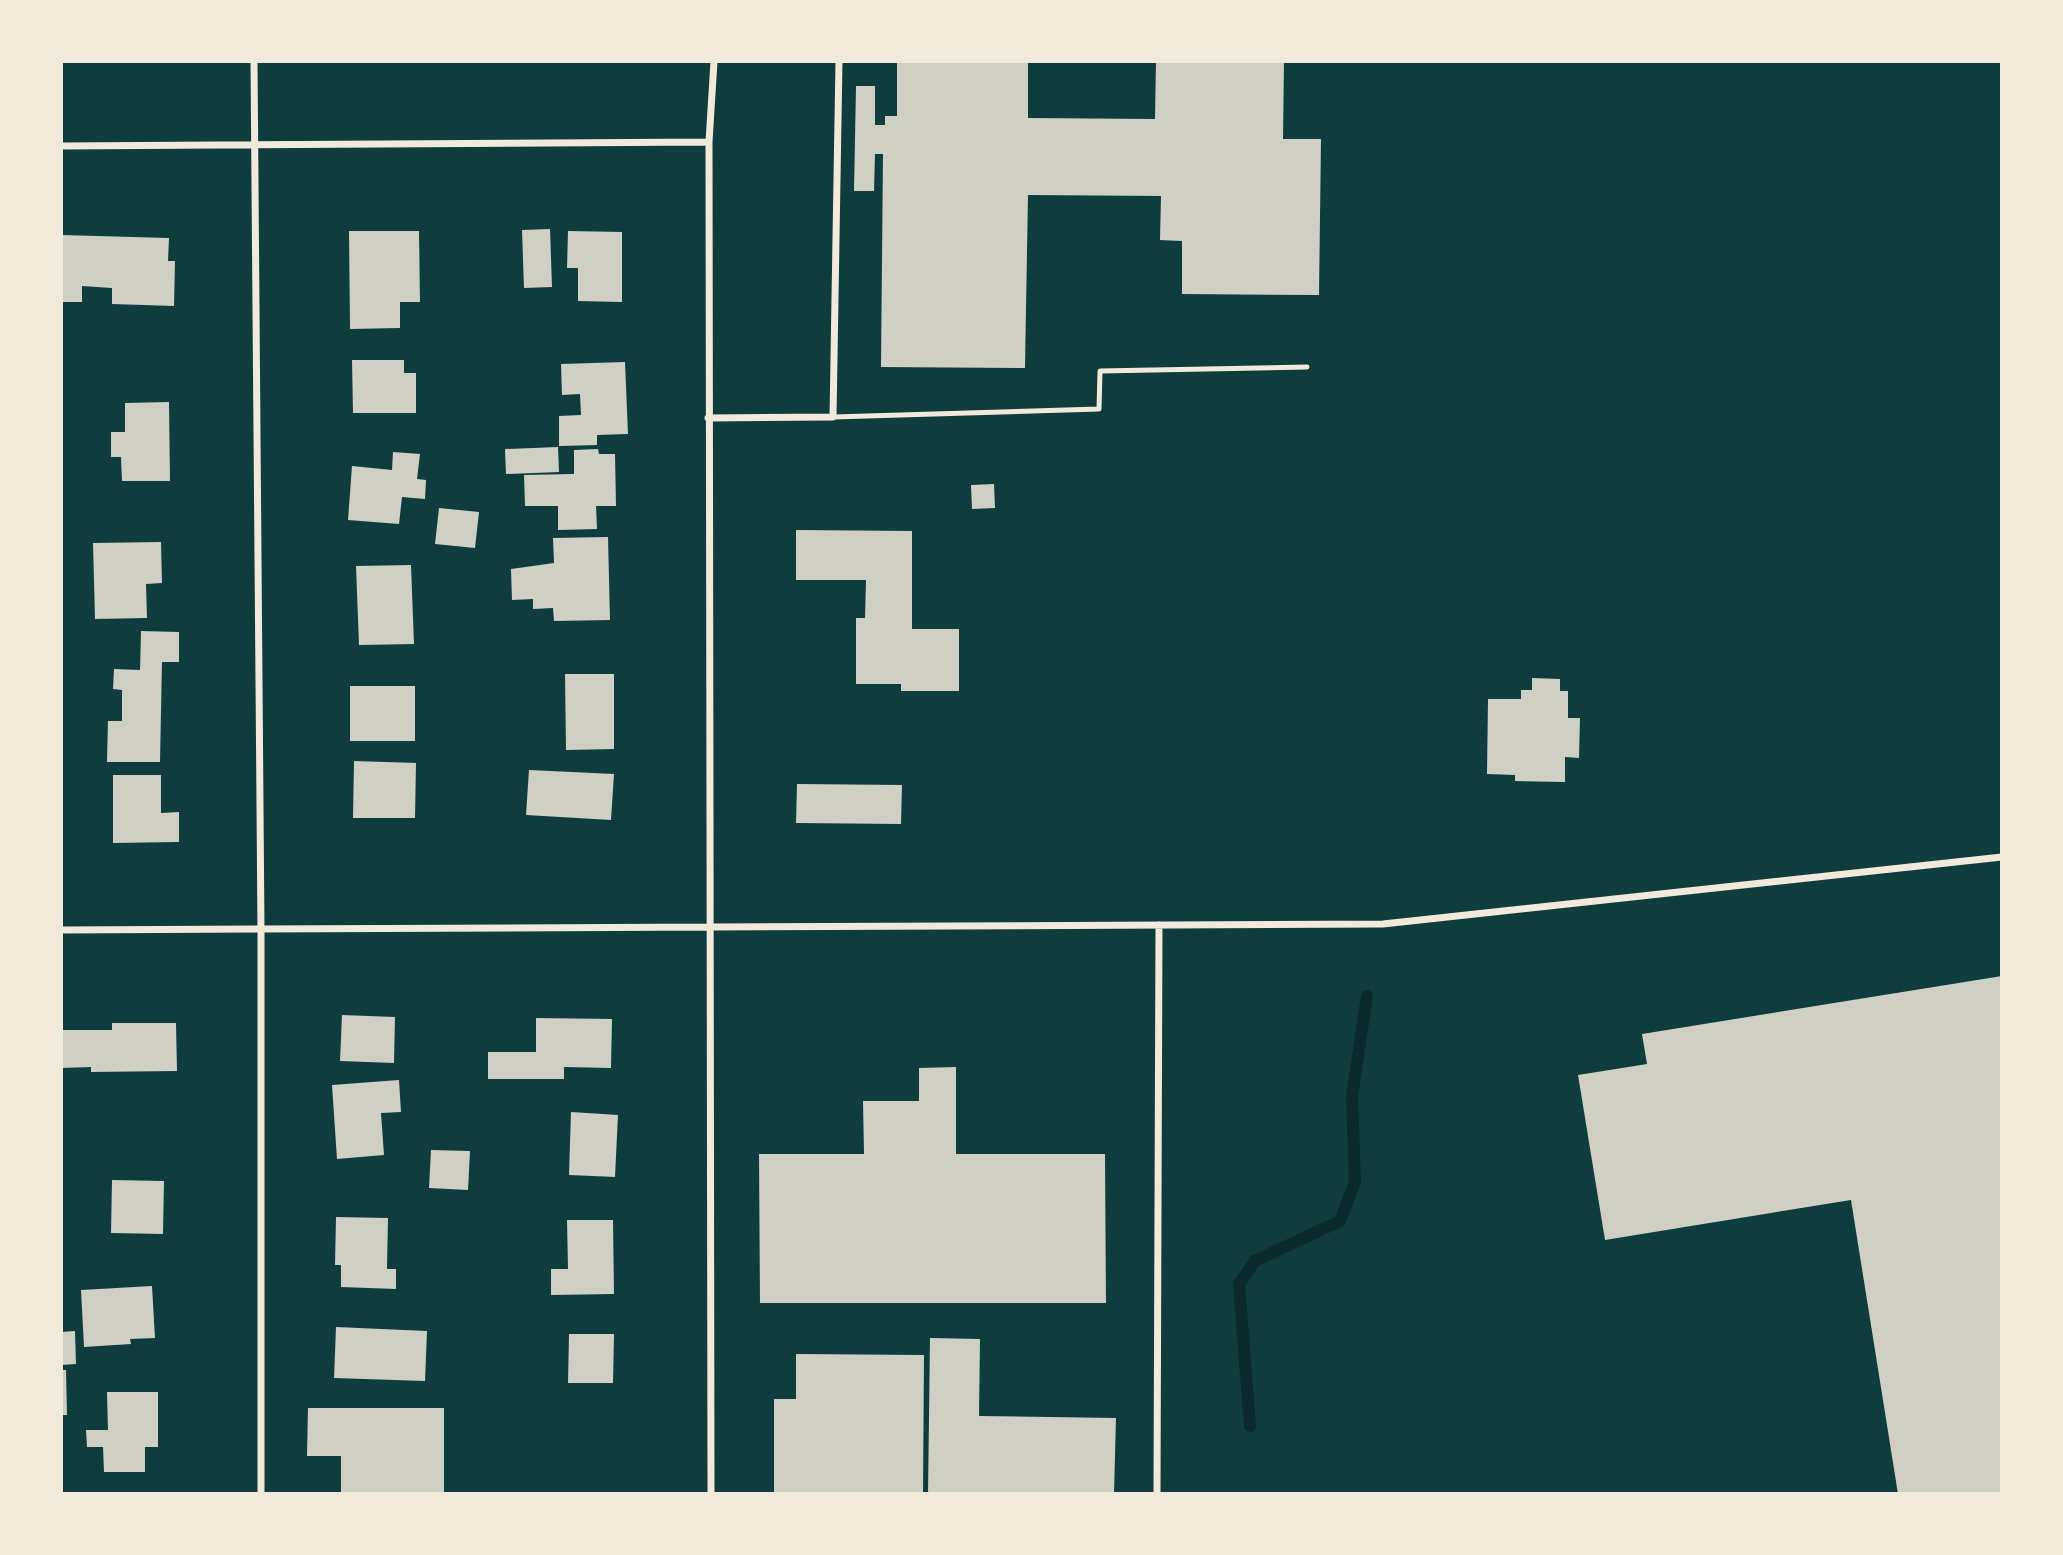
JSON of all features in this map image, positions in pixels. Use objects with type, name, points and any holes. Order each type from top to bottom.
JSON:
[{"type":"street","points":[[254,61],[261,930],[261,1494]]},
{"type":"street","points":[[710,1494],[709,142],[714,61]]},
{"type":"street","points":[[709,418],[833,417],[839,61]]},
{"type":"street","points":[[61,146],[709,142]]},
{"type":"street","points":[[61,930],[1383,923],[2002,857]]},
{"type":"street","points":[[1157,1494],[1159,925]]},
{"type":"lane","points":[[833,417],[1099,409],[1100,372],[1307,367]]},
{"type":"building","points":[[897,61],[1028,61],[1028,118],[1155,119],[1156,61],[1284,61],[1283,139],[1321,139],[1319,295],[1182,294],[1182,241],[1160,240],[1161,196],[1028,195],[1025,368],[881,367],[883,154],[875,154],[874,191],[854,191],[856,86],[875,86],[875,125],[885,125],[885,116],[897,116]]},
{"type":"building","points":[[550,229],[552,287],[524,288],[522,230]]},
{"type":"building","points":[[349,231],[419,231],[420,302],[400,302],[400,328],[350,329]]},
{"type":"building","points":[[568,231],[622,232],[622,302],[578,301],[578,268],[567,268]]},
{"type":"building","points":[[61,235],[169,238],[168,261],[175,261],[174,306],[112,304],[112,288],[82,286],[82,302],[61,302]]},
{"type":"building","points":[[352,360],[404,360],[404,373],[416,373],[416,413],[353,413]]},
{"type":"building","points":[[625,362],[628,434],[597,435],[597,445],[559,446],[559,416],[581,415],[580,394],[562,395],[561,364]]},
{"type":"building","points":[[169,402],[170,481],[122,481],[121,457],[111,457],[111,432],[125,432],[125,403]]},
{"type":"building","points":[[558,447],[559,472],[506,474],[505,449]]},
{"type":"building","points":[[598,449],[599,454],[615,454],[616,506],[596,506],[597,529],[558,530],[558,506],[525,506],[524,475],[574,474],[574,450]]},
{"type":"building","points":[[393,452],[420,454],[417,479],[426,480],[425,499],[402,497],[399,524],[348,520],[352,466],[392,470]]},
{"type":"building","points":[[994,484],[995,508],[972,509],[971,485]]},
{"type":"building","points":[[439,508],[479,512],[475,548],[435,544]]},
{"type":"building","points":[[796,530],[912,531],[912,629],[959,629],[959,691],[901,691],[901,684],[856,684],[856,618],[865,618],[866,580],[796,580]]},
{"type":"building","points":[[608,537],[610,620],[554,621],[553,608],[533,609],[533,599],[512,600],[511,569],[554,563],[553,538]]},
{"type":"building","points":[[161,542],[162,583],[146,584],[147,618],[95,619],[93,543]]},
{"type":"building","points":[[411,565],[414,644],[359,645],[356,566]]},
{"type":"building","points":[[141,631],[179,632],[179,662],[162,662],[160,762],[107,762],[108,721],[122,721],[122,690],[113,689],[114,669],[140,670]]},
{"type":"building","points":[[565,674],[614,674],[614,749],[566,750]]},
{"type":"building","points":[[1532,678],[1560,679],[1560,691],[1568,691],[1568,718],[1580,718],[1579,758],[1565,757],[1565,782],[1515,781],[1515,775],[1487,774],[1488,699],[1521,699],[1521,690],[1532,690]]},
{"type":"building","points":[[350,686],[415,686],[415,741],[350,741]]},
{"type":"building","points":[[354,761],[416,763],[415,818],[353,818]]},
{"type":"building","points":[[529,770],[614,774],[611,820],[526,815]]},
{"type":"building","points":[[113,775],[161,775],[161,813],[179,812],[179,842],[113,843]]},
{"type":"building","points":[[797,784],[902,785],[901,824],[796,823]]},
{"type":"building","points":[[2002,976],[2002,1494],[1898,1494],[1851,1200],[1605,1240],[1578,1075],[1647,1064],[1642,1034]]},
{"type":"building","points":[[342,1015],[395,1017],[394,1063],[340,1061]]},
{"type":"building","points":[[536,1018],[612,1019],[611,1068],[564,1067],[564,1079],[488,1079],[488,1052],[536,1052]]},
{"type":"building","points":[[112,1023],[176,1023],[177,1071],[91,1072],[91,1067],[61,1068],[61,1030],[112,1030]]},
{"type":"building","points":[[956,1067],[956,1154],[1105,1154],[1106,1303],[760,1303],[759,1154],[864,1154],[863,1101],[919,1101],[919,1068]]},
{"type":"building","points":[[399,1080],[401,1112],[381,1113],[384,1155],[337,1159],[332,1085]]},
{"type":"building","points":[[571,1112],[618,1115],[615,1177],[569,1175]]},
{"type":"building","points":[[431,1150],[470,1151],[468,1190],[429,1188]]},
{"type":"building","points":[[112,1180],[164,1181],[163,1234],[111,1233]]},
{"type":"building","points":[[336,1217],[388,1218],[387,1269],[396,1269],[396,1289],[341,1287],[341,1265],[335,1265]]},
{"type":"building","points":[[567,1220],[613,1220],[614,1294],[551,1295],[551,1269],[568,1269]]},
{"type":"building","points":[[152,1286],[155,1338],[130,1339],[131,1344],[84,1347],[81,1290]]},
{"type":"building","points":[[336,1327],[427,1331],[425,1381],[334,1378]]},
{"type":"building","points":[[75,1331],[76,1364],[61,1365],[61,1332]]},
{"type":"building","points":[[569,1334],[614,1334],[613,1383],[568,1383]]},
{"type":"building","points":[[930,1338],[980,1339],[979,1416],[1116,1418],[1114,1494],[928,1494]]},
{"type":"building","points":[[796,1354],[924,1355],[923,1494],[774,1494],[774,1399],[796,1399]]},
{"type":"building","points":[[61,1370],[66,1370],[67,1415],[61,1415]]},
{"type":"building","points":[[107,1392],[158,1392],[158,1447],[145,1447],[145,1472],[104,1472],[103,1447],[87,1447],[86,1430],[108,1430]]},
{"type":"building","points":[[308,1408],[444,1408],[444,1494],[341,1494],[341,1456],[307,1456]]},
{"type":"waterway","points":[[1250,1426],[1239,1284],[1255,1261],[1340,1221],[1355,1182],[1352,1096],[1367,996]]}]
